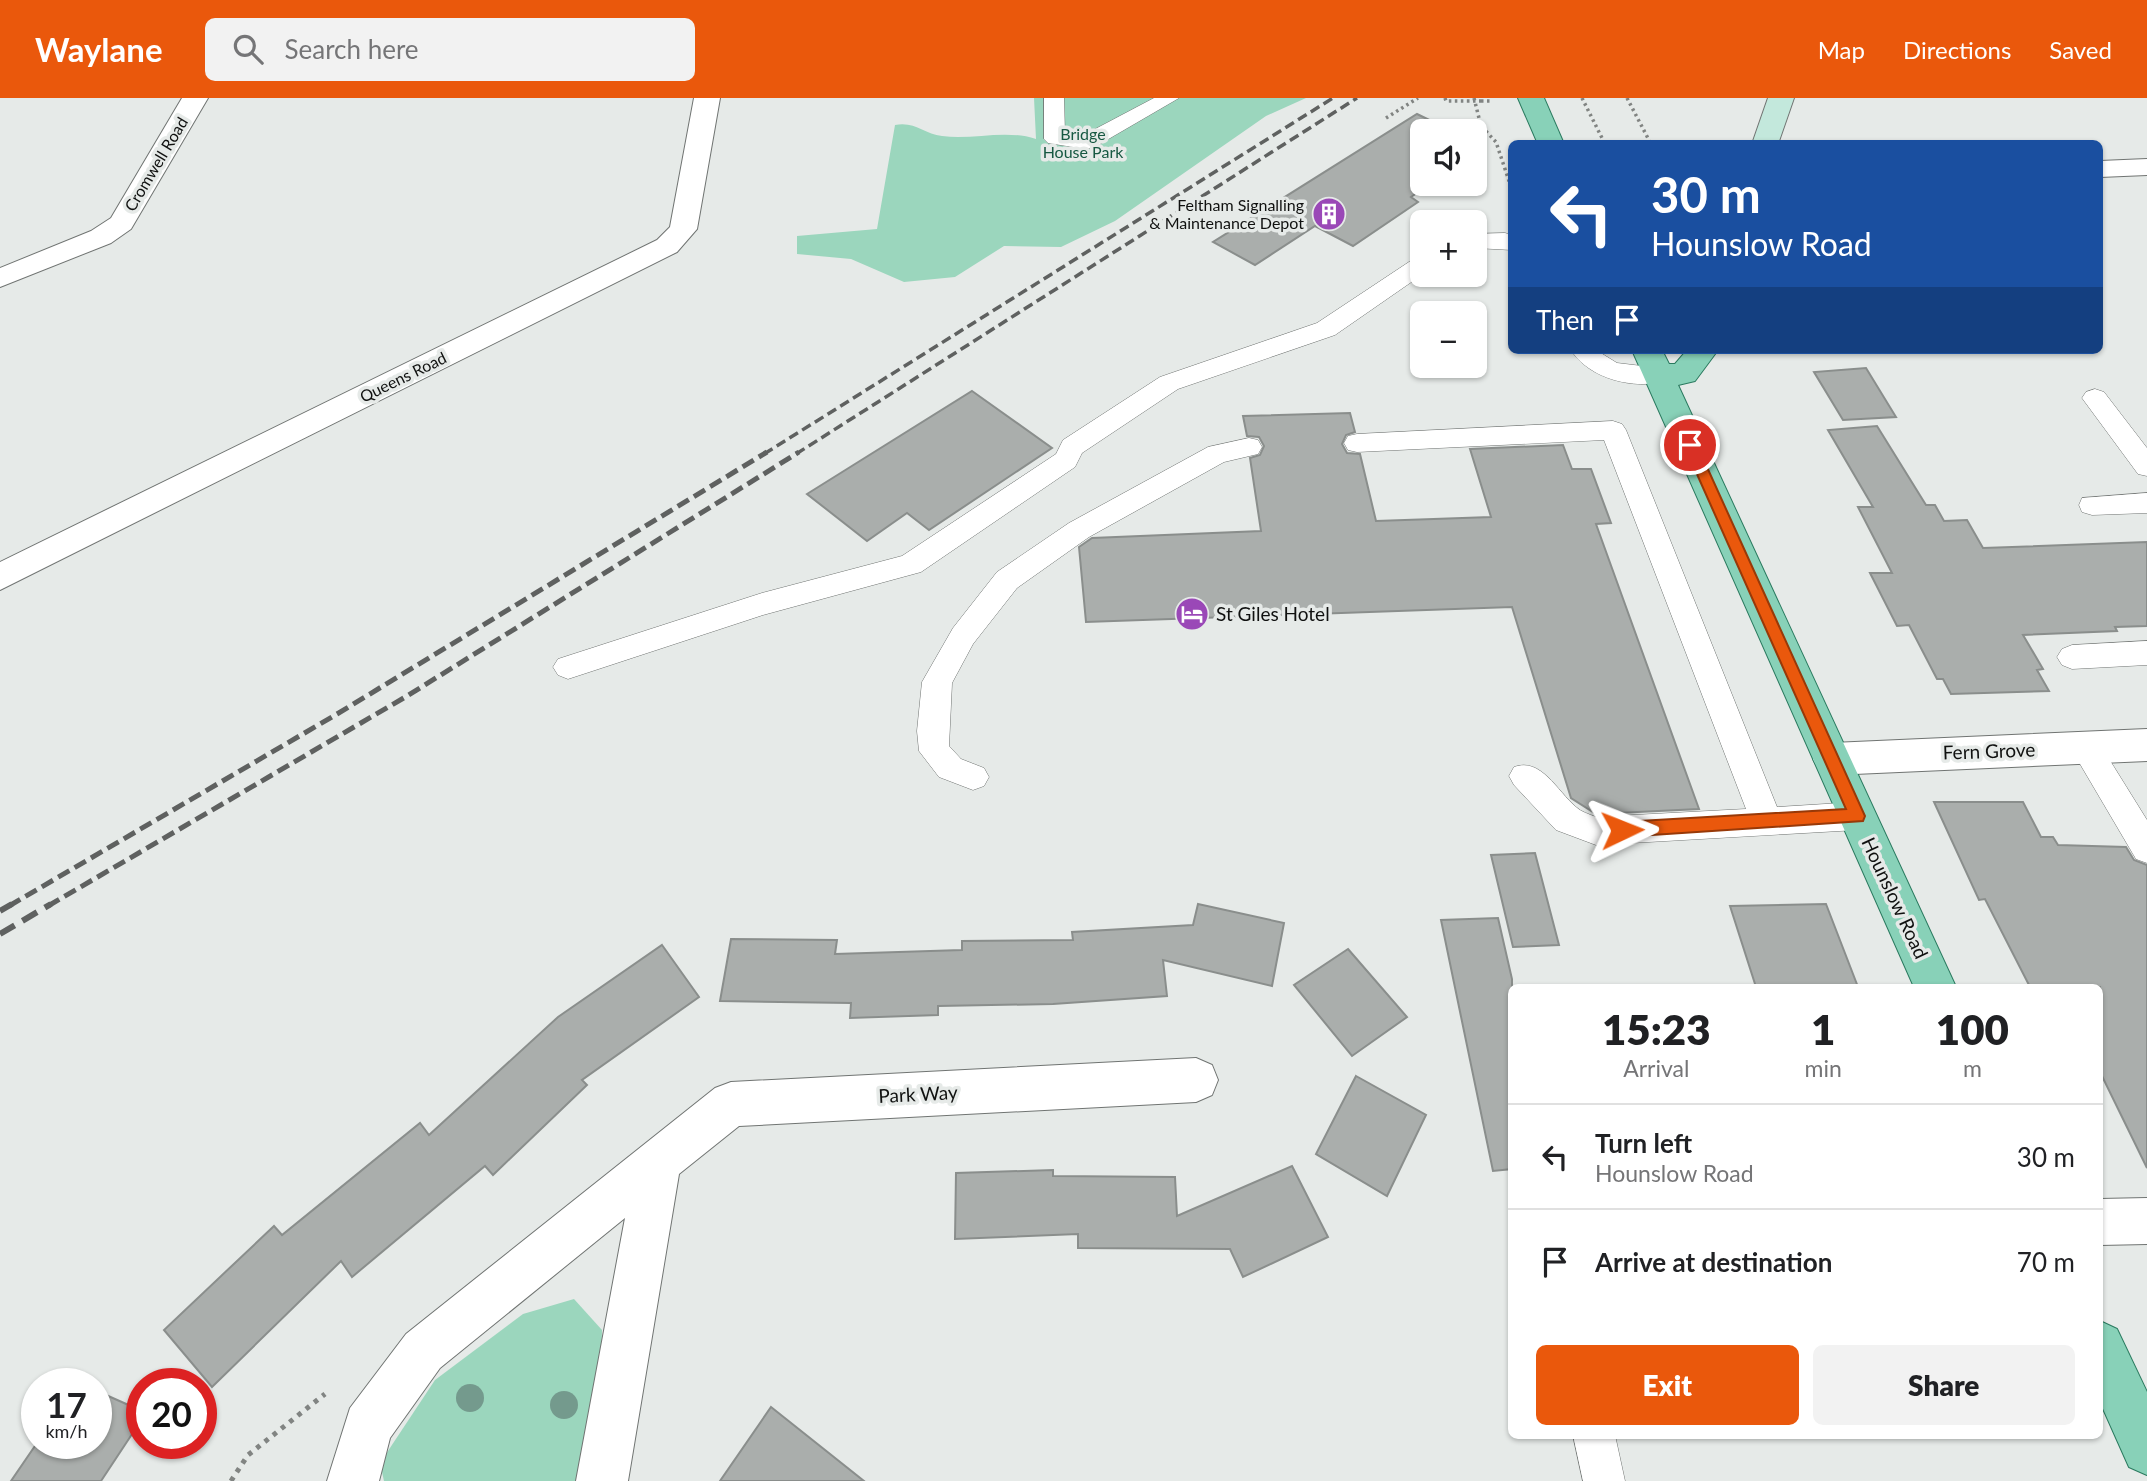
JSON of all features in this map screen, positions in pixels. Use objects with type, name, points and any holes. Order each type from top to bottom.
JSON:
[{"type":"main road","points":[[1531,98],[1549,140]]},
{"type":"main road","points":[[1766,140],[1781,98]]},
{"type":"main road","points":[[1652,362],[1684,374],[1700,354]]},
{"type":"main road","name":"Hounslow Road","points":[[1652,362],[1934,984]]},
{"type":"main road","points":[[2103,1353],[2147,1449]]},
{"type":"street","name":"Cromwell Road","points":[[0,278],[101,237],[121,223],[195,98]]},
{"type":"street","name":"Queens Road","points":[[0,577],[667,246],[683,229],[707,98]]},
{"type":"street","points":[[2103,169],[2147,167]]},
{"type":"street","name":"Fern Grove","points":[[1832,759],[2147,744]]},
{"type":"street","name":"Park Way","points":[[353,1481],[368,1426],[423,1351],[731,1104],[1196,1080]]},
{"type":"street","points":[[602,1481],[659,1160]]},
{"type":"street","points":[[2103,1222],[2147,1221]]},
{"type":"lane","points":[[1054,98],[1055,139],[1085,143],[1169,98]]},
{"type":"lane","points":[[1487,241],[1508,241]]},
{"type":"lane","points":[[568,667],[762,604],[911,564],[1066,460],[1072,447],[1169,383],[1326,329],[1410,272]]},
{"type":"lane","points":[[1586,354],[1593,364],[1630,374],[1652,362]]},
{"type":"lane","points":[[2095,398],[2147,467]]},
{"type":"lane","points":[[1357,443],[1613,430],[1767,822]]},
{"type":"lane","points":[[973,776],[950,768],[934,751],[932,731],[937,682],[963,636],[1007,580],[1102,517],[1217,454],[1249,447]]},
{"type":"lane","points":[[2092,505],[2147,503]]},
{"type":"lane","points":[[2072,657],[2147,653]]},
{"type":"lane","points":[[2085,747],[2147,849]]},
{"type":"lane","points":[[1525,776],[1567,820],[1596,831],[1857,816]]},
{"type":"lane","points":[[1595,1439],[1604,1481]]},
{"type":"path","points":[[1386,118],[1418,98]]},
{"type":"path","points":[[1445,98],[1447,101],[1481,101]]},
{"type":"path","points":[[1474,98],[1481,126],[1496,142],[1508,178]]},
{"type":"path","points":[[1582,98],[1603,140]]},
{"type":"path","points":[[1627,98],[1649,140]]},
{"type":"green space","name":"Bridge House Park","points":[[1034,98],[1306,98],[1266,116],[1115,221],[1061,247],[1004,246],[955,277],[904,282],[851,259],[797,254],[797,236],[877,229],[895,125],[914,126],[942,136],[1013,135],[1036,139]]},
{"type":"green space","points":[[574,1299],[602,1330],[601,1380],[579,1481],[384,1481],[380,1463],[435,1380],[523,1314]]},
{"type":"building","name":"Feltham Signalling & Maintenance Depot","points":[[1417,114],[1427,119],[1410,119],[1410,196],[1418,202],[1353,246],[1315,226],[1255,265],[1213,242]]},
{"type":"building","points":[[1866,368],[1896,417],[1843,420],[1814,372]]},
{"type":"building","points":[[972,391],[1052,448],[929,530],[907,513],[867,541],[807,494]]},
{"type":"building","name":"St Giles Hotel","points":[[1350,413],[1355,432],[1346,435],[1342,444],[1347,453],[1360,454],[1376,521],[1491,517],[1470,449],[1563,445],[1572,469],[1591,469],[1611,523],[1596,524],[1699,809],[1596,814],[1571,798],[1512,607],[1086,622],[1079,547],[1092,538],[1261,531],[1250,458],[1260,455],[1264,446],[1259,437],[1247,436],[1243,416]]},
{"type":"building","points":[[1877,426],[1926,505],[1935,505],[1944,521],[1967,520],[1983,548],[2147,542],[2147,626],[2115,627],[2117,631],[2023,635],[2043,669],[2037,670],[2049,691],[1951,694],[1943,679],[1937,679],[1909,625],[1897,626],[1870,573],[1892,573],[1858,507],[1873,507],[1828,430]]},
{"type":"building","points":[[1934,802],[2023,802],[2041,837],[2053,837],[2058,845],[2126,847],[2134,860],[2147,865],[2147,1168],[2103,1078],[2103,984],[2028,984],[1985,899],[1979,900]]},
{"type":"building","points":[[1535,853],[1559,945],[1513,947],[1491,855]]},
{"type":"building","points":[[1198,904],[1284,923],[1272,986],[1163,960],[1167,996],[1053,1004],[938,1006],[938,1015],[850,1018],[851,1003],[720,1001],[731,939],[837,940],[835,954],[962,950],[962,941],[1073,940],[1072,932],[1193,925]]},
{"type":"building","points":[[1826,904],[1857,984],[1755,984],[1730,906]]},
{"type":"building","points":[[1498,918],[1512,979],[1512,984],[1508,984],[1508,1169],[1493,1171],[1441,920]]},
{"type":"building","points":[[662,945],[699,997],[582,1080],[587,1085],[493,1175],[485,1166],[352,1277],[341,1261],[217,1382],[217,1368],[196,1368],[164,1330],[274,1226],[282,1235],[420,1123],[429,1135],[558,1017]]},
{"type":"building","points":[[1348,949],[1407,1017],[1352,1056],[1294,985]]},
{"type":"building","points":[[1356,1076],[1426,1115],[1387,1196],[1316,1154]]},
{"type":"building","points":[[1292,1166],[1328,1237],[1243,1277],[1230,1249],[1078,1248],[1078,1234],[955,1239],[956,1173],[1053,1170],[1053,1176],[1175,1177],[1177,1216]]},
{"type":"building","points":[[112,1398],[126,1404],[126,1443],[101,1481],[11,1481],[26,1459],[112,1459]]},
{"type":"building","points":[[771,1407],[864,1481],[720,1481]]},
{"type":"railway","points":[[764,454],[1333,98]]},
{"type":"railway","points":[[796,454],[1357,98]]},
{"type":"railway","points":[[9,906],[337,714],[767,452]]},
{"type":"railway","points":[[48,906],[407,696],[799,452]]},
{"type":"railway","points":[[0,911],[12,904]]},
{"type":"railway","points":[[0,934],[51,904]]},
{"type":"place","name":"Feltham Signalling & Maintenance Depot","points":[[1329,214]]},
{"type":"place","name":"St Giles Hotel","points":[[1192,614]]},
{"type":"route","points":[[1622,830],[1857,816],[1690,445]]}]
